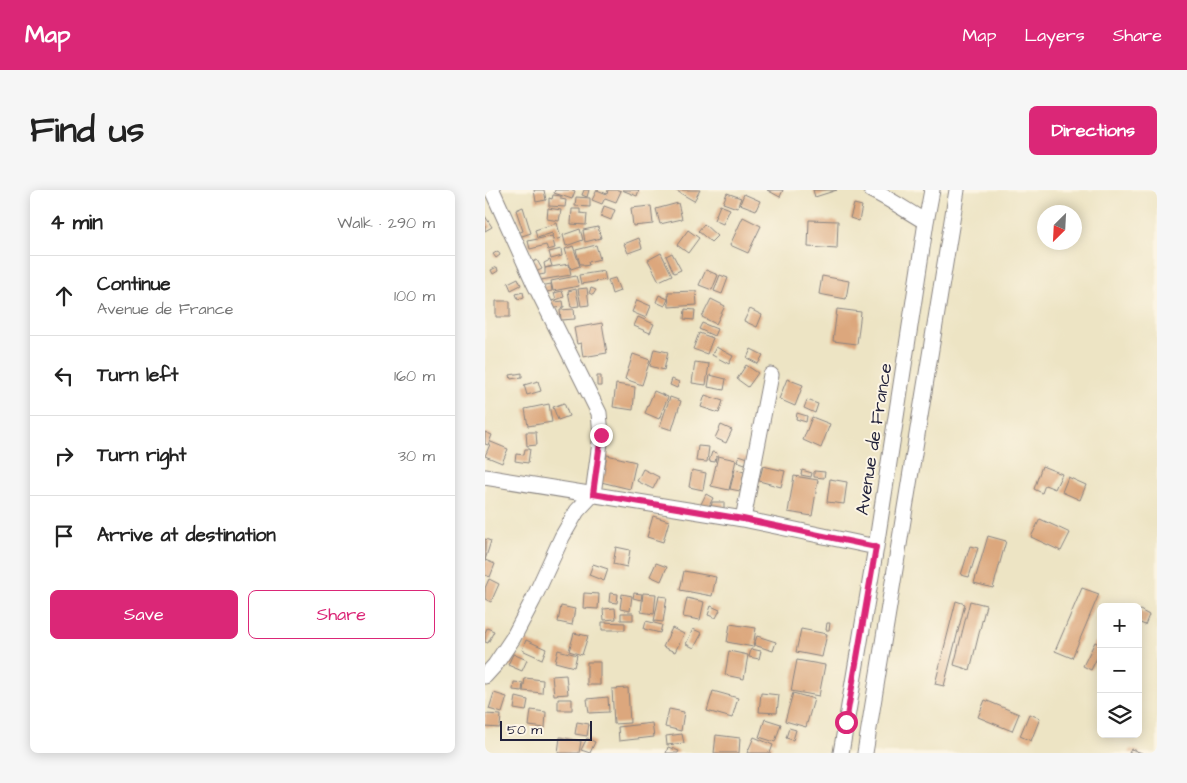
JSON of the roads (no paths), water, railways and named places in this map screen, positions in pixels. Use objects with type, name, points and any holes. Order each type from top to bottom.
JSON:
[{"type":"street","points":[[485,676],[495,665],[513,638],[562,537],[577,511],[593,494],[601,435],[599,413],[534,283],[492,190]]},
{"type":"street","points":[[871,190],[885,196],[926,222]]},
{"type":"street","name":"Avenue de France","points":[[841,753],[876,547],[932,190]]},
{"type":"street","points":[[865,753],[957,190]]},
{"type":"street","points":[[743,519],[771,375]]},
{"type":"street","points":[[485,477],[743,519],[876,547]]}]
